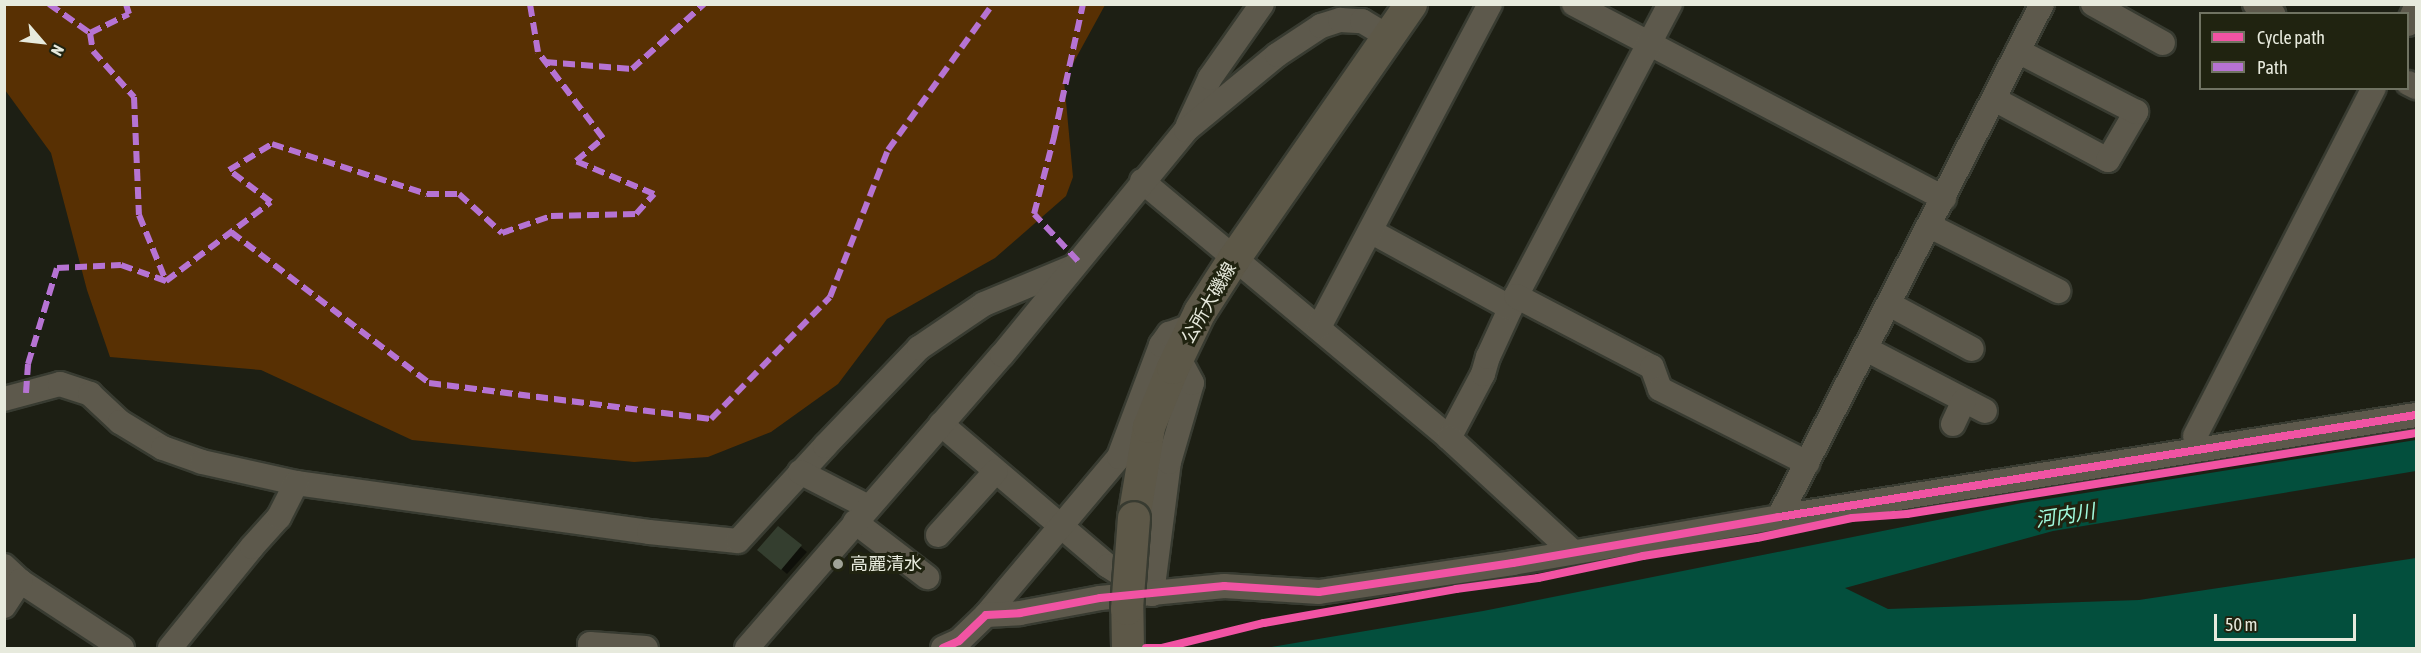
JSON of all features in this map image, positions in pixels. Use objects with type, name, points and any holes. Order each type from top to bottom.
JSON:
[{"type":"main road","name":"公所大磯線","points":[[1128,648],[1127,609],[1134,518],[1149,427],[1178,357],[1194,325],[1234,259],[1411,4]]},
{"type":"street","points":[[1186,130],[1210,78],[1262,4]]},
{"type":"street","points":[[1319,327],[1372,232],[1490,4]]},
{"type":"street","points":[[1574,4],[1651,42],[1944,198]]},
{"type":"street","points":[[1449,438],[1483,374],[1488,357],[1514,302],[1670,4]]},
{"type":"street","points":[[1779,517],[2042,4]]},
{"type":"street","points":[[2093,4],[2163,43]]},
{"type":"street","points":[[2255,4],[2269,12]]},
{"type":"street","points":[[2409,22],[2416,7]]},
{"type":"street","points":[[747,648],[1002,355],[1186,130],[1277,55],[1321,26],[1340,20],[1362,21],[1389,37]]},
{"type":"street","points":[[1994,99],[2108,160],[2136,112],[2018,51]]},
{"type":"street","points":[[2195,436],[2373,90]]},
{"type":"street","points":[[1142,181],[1449,438],[1573,552]]},
{"type":"street","points":[[1930,226],[2058,291]]},
{"type":"street","points":[[1372,232],[1652,367],[1660,389],[1807,463]]},
{"type":"street","points":[[4,399],[60,384],[90,394],[120,422],[163,448],[202,462],[296,483],[638,530],[738,541],[800,472],[919,348],[984,304],[1073,267]]},
{"type":"street","points":[[1889,304],[1972,349]]},
{"type":"street","points":[[943,648],[960,641],[986,615],[1119,457],[1161,345],[1169,334],[1194,325]]},
{"type":"street","points":[[1866,349],[1975,406],[1953,424]]},
{"type":"street","points":[[1152,594],[1169,462],[1192,383],[1178,357]]},
{"type":"street","points":[[986,615],[1020,613],[1100,598],[1224,586],[1319,592],[2416,415]]},
{"type":"street","points":[[941,424],[1108,566],[1152,594]]},
{"type":"street","points":[[2124,461],[2141,448],[2268,424],[2281,436]]},
{"type":"street","points":[[938,535],[996,471]]},
{"type":"street","points":[[800,472],[861,515],[927,577]]},
{"type":"street","points":[[170,648],[252,546],[279,517],[296,483]]},
{"type":"street","points":[[4,606],[12,574],[122,648]]},
{"type":"street","points":[[591,648],[590,644],[646,648]]},
{"type":"shaded area","points":[[4,5],[1105,5],[1064,80],[1073,177],[1066,196],[995,258],[887,319],[838,384],[771,432],[708,457],[634,462],[412,440],[261,370],[110,357],[87,290],[51,153],[5,90]]},
{"type":"water","name":"河内川","points":[[2416,440],[2416,471],[2053,531],[1845,588],[1888,609],[2139,600],[2416,558],[2416,648],[1266,648],[1483,611],[2022,503]]},
{"type":"building","points":[[778,526],[802,545],[781,570],[757,550]]},
{"type":"marked path","points":[[49,4],[90,33],[129,14],[126,4]]},
{"type":"marked path","points":[[90,33],[93,51],[134,97],[139,215],[166,281],[271,202],[229,170],[272,144],[427,194],[459,194],[502,233],[551,216],[636,214],[654,194],[576,161],[603,138],[538,52],[530,4]]},
{"type":"marked path","points":[[545,62],[632,69],[704,4]]},
{"type":"marked path","points":[[231,232],[429,383],[711,419],[830,297],[888,150],[993,4]]},
{"type":"marked path","points":[[1078,261],[1034,214],[1054,137],[1083,4]]},
{"type":"marked path","points":[[26,393],[28,364],[57,268],[121,265],[166,281]]},
{"type":"cycle path","points":[[943,648],[959,641],[986,615],[1020,613],[1100,598],[1224,586],[1319,592],[1513,563],[1779,517],[2416,415]]},
{"type":"cycle path","points":[[1146,648],[1162,648],[1264,623],[1456,589],[1538,578],[1643,556],[1757,538],[1852,518],[1907,514],[2416,433]]},
{"type":"place","name":"高麗清水","points":[[838,564]]}]
